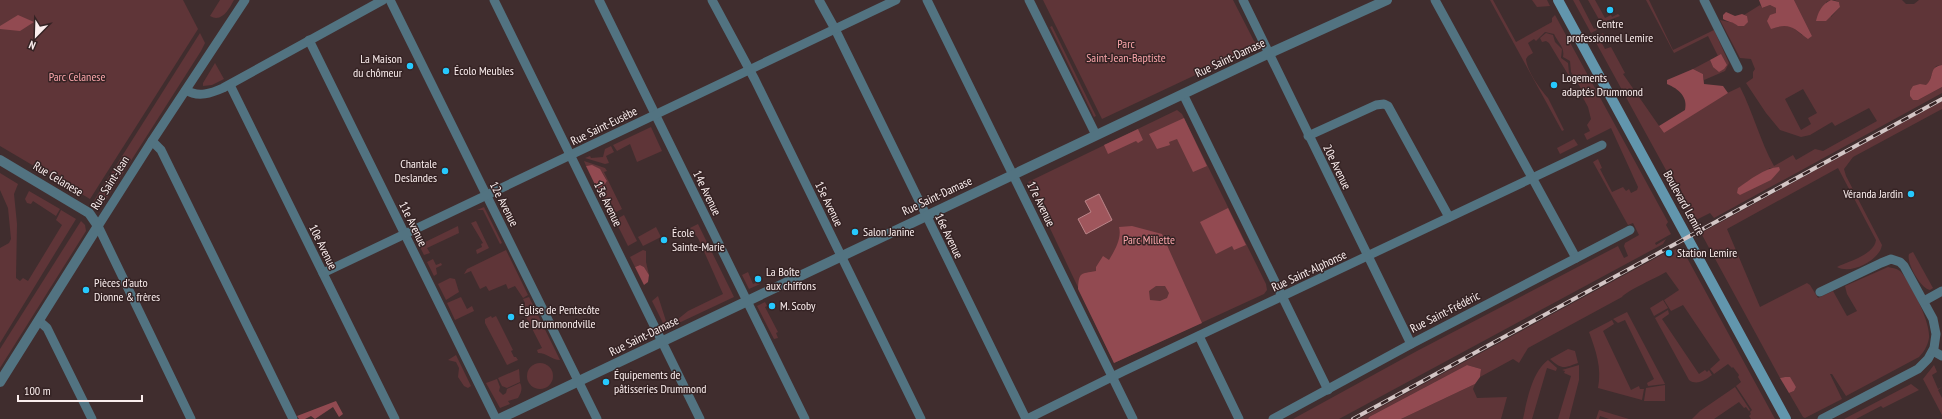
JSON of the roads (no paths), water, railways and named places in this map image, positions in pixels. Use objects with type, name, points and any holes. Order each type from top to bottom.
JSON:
[{"type":"main road","name":"Boulevard Lemire","points":[[1558,0],[1786,419]]},
{"type":"street","name":"Rue Saint-Jean","points":[[0,382],[152,141],[245,0]]},
{"type":"street","points":[[186,90],[195,94],[215,92],[383,0]]},
{"type":"street","name":"12e Avenue","points":[[390,0],[597,419]]},
{"type":"street","name":"13e Avenue","points":[[494,0],[700,419]]},
{"type":"street","name":"14e Avenue","points":[[599,0],[804,419]]},
{"type":"street","name":"15e Avenue","points":[[712,0],[750,70],[921,419]]},
{"type":"street","name":"16e Avenue","points":[[819,0],[835,29],[1026,419]]},
{"type":"street","name":"Rue Saint-Eusèbe","points":[[323,273],[404,233],[486,196],[896,0]]},
{"type":"street","name":"17e Avenue","points":[[927,0],[1133,419]]},
{"type":"street","points":[[1029,0],[1096,135]]},
{"type":"street","name":"20e Avenue","points":[[1243,0],[1308,136],[1411,344]]},
{"type":"street","name":"Rue Saint-Damase","points":[[497,419],[578,382],[1013,174],[1387,0]]},
{"type":"street","points":[[1435,0],[1576,258]]},
{"type":"street","points":[[1704,0],[1738,68]]},
{"type":"street","name":"11e Avenue","points":[[309,40],[497,419]]},
{"type":"street","name":"10e Avenue","points":[[230,84],[395,419]]},
{"type":"street","points":[[1183,94],[1328,390]]},
{"type":"street","points":[[1308,136],[1376,105],[1386,105],[1391,110],[1449,217]]},
{"type":"street","points":[[152,141],[161,150],[293,419]]},
{"type":"street","name":"Rue Saint-Alphonse","points":[[1026,419],[1602,145]]},
{"type":"street","name":"Rue Celanese","points":[[0,160],[89,213],[98,226]]},
{"type":"street","points":[[98,226],[191,419]]},
{"type":"street","name":"Rue Saint-Frédéric","points":[[1273,419],[1411,344],[1630,230]]},
{"type":"street","points":[[1820,292],[1881,262],[1892,259],[1900,262],[1904,266],[1933,319],[1936,334],[1933,351],[1918,369],[1822,419]]},
{"type":"street","points":[[1924,301],[1942,291]]},
{"type":"street","points":[[39,321],[47,328],[92,419]]},
{"type":"street","points":[[1199,336],[1239,419]]},
{"type":"street","points":[[1933,351],[1942,356]]},
{"type":"railway","points":[[1353,419],[1942,99]]},
{"type":"place","name":"Centre professionnel Lemire","points":[[1610,10]]},
{"type":"place","name":"La Maison du chômeur","points":[[410,66]]},
{"type":"place","name":"Écolo Meubles","points":[[446,71]]},
{"type":"place","name":"Logements adaptés Drummond","points":[[1554,85]]},
{"type":"place","name":"Chantale Deslandes","points":[[445,171]]},
{"type":"place","name":"Véranda Jardin","points":[[1911,194]]},
{"type":"place","name":"Salon Janine","points":[[855,232]]},
{"type":"place","name":"École Sainte-Marie","points":[[664,240]]},
{"type":"place","name":"Station Lemire","points":[[1669,253]]},
{"type":"place","name":"La Boîte aux chiffons","points":[[758,279]]},
{"type":"place","name":"Pièces d'auto Dionne & frères","points":[[86,290]]},
{"type":"place","name":"M. Scoby","points":[[772,306]]},
{"type":"place","name":"Église de Pentecôte de Drummondville","points":[[511,317]]},
{"type":"place","name":"Équipements de pâtisseries Drummond","points":[[606,382]]},
{"type":"park label","name":"Parc Saint-Jean-Baptiste","points":[[1126,51]]},
{"type":"park label","name":"Parc Celanese","points":[[77,77]]},
{"type":"park label","name":"Parc Millette","points":[[1149,240]]}]
